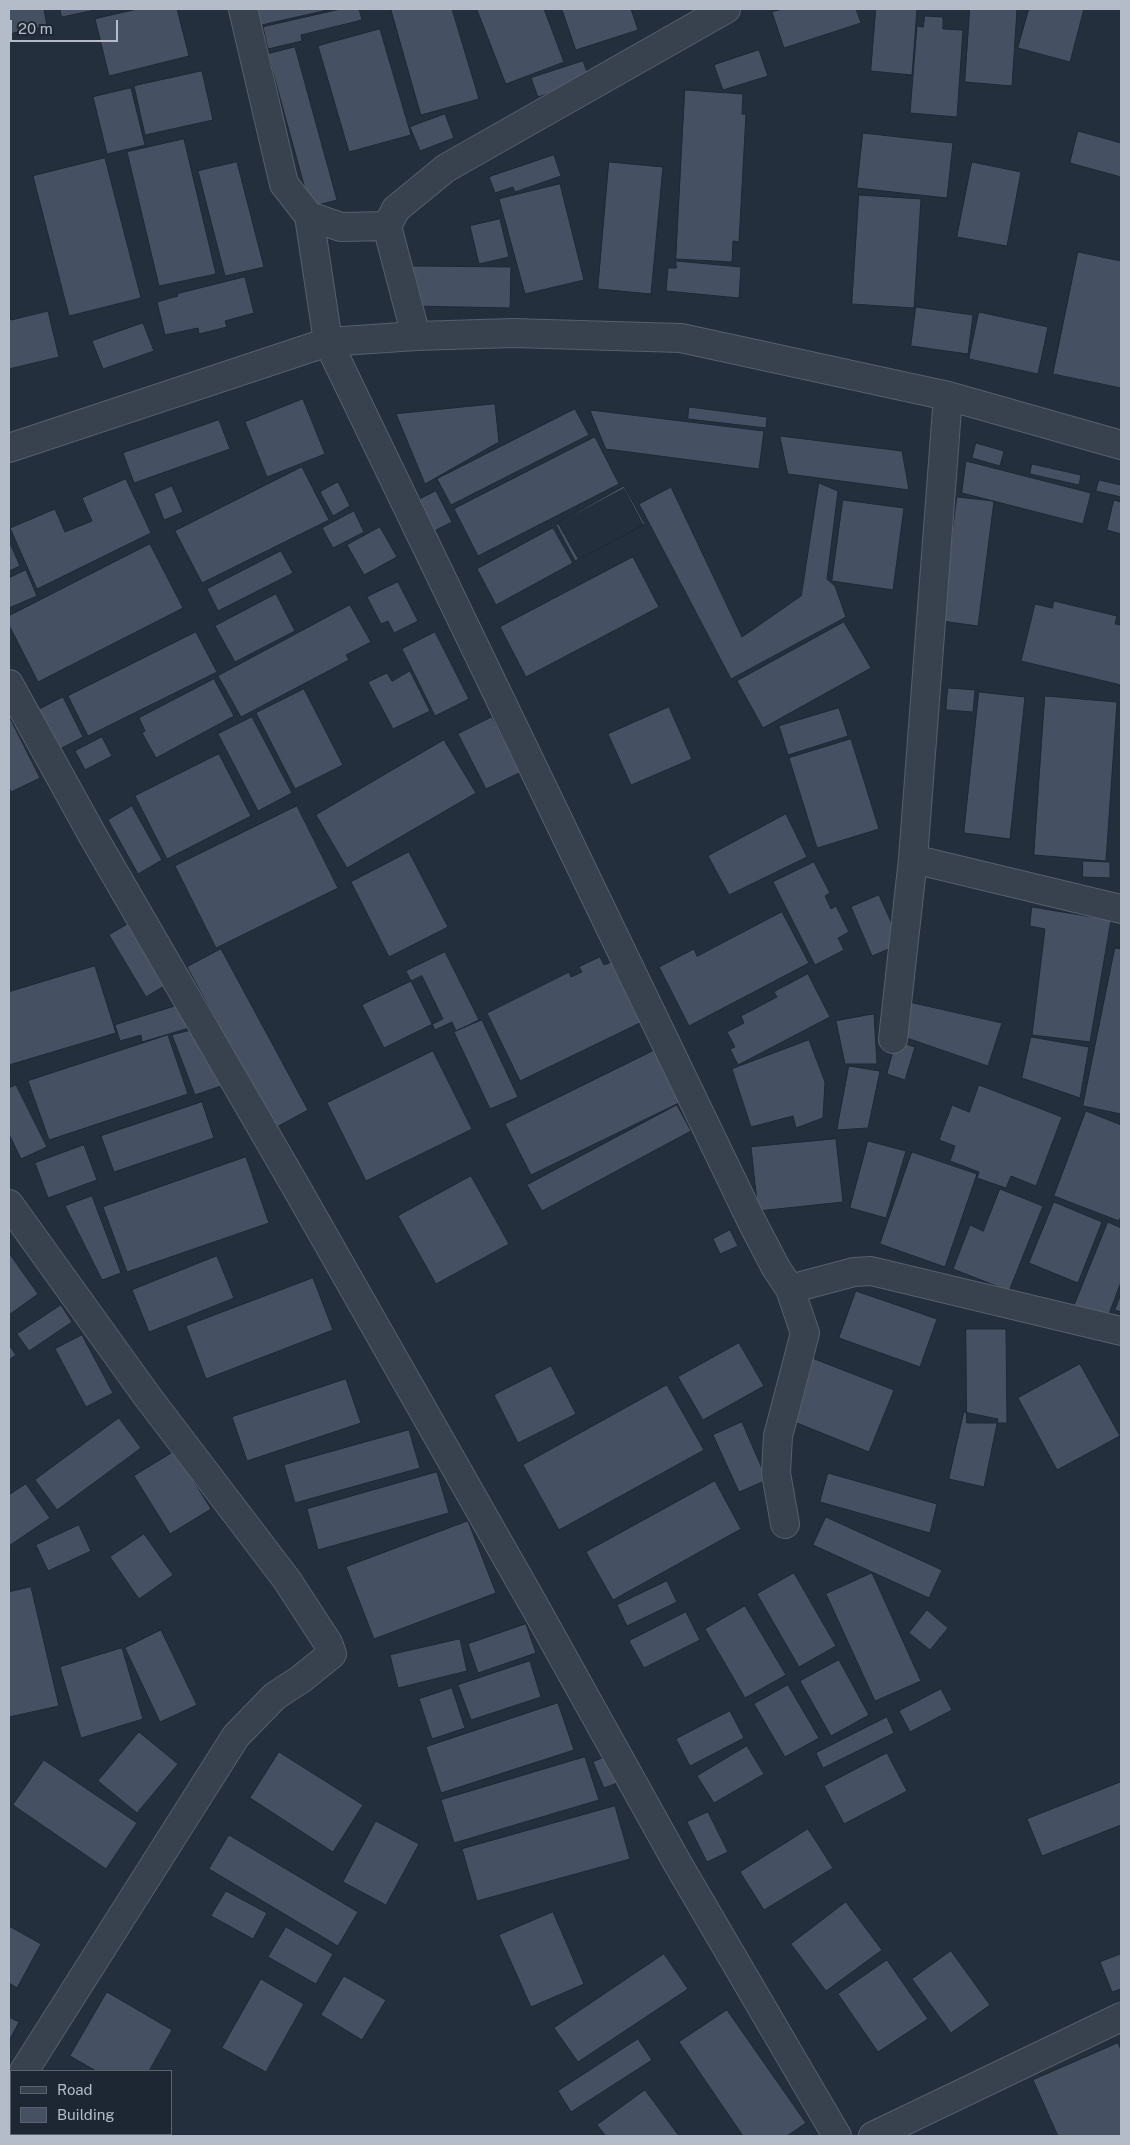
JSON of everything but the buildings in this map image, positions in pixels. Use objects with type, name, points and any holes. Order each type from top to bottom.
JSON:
[{"type":"street","points":[[243,9],[284,184],[309,216],[328,342],[752,1222],[776,1268],[790,1289],[805,1333],[778,1436],[776,1473],[784,1524]]},
{"type":"street","points":[[416,336],[387,226],[396,209],[446,168],[716,11]]},
{"type":"street","points":[[309,216],[341,227],[387,226]]},
{"type":"street","points":[[9,448],[328,342],[416,336],[513,334],[681,338],[948,396],[1121,445]]},
{"type":"street","points":[[893,1039],[913,859],[948,396]]},
{"type":"street","points":[[9,684],[93,836],[530,1598],[678,1864],[837,2136]]},
{"type":"street","points":[[913,859],[1121,909]]},
{"type":"street","points":[[9,1204],[153,1404],[287,1580],[328,1643],[332,1654],[301,1679],[275,1696],[236,1736],[25,2070]]},
{"type":"street","points":[[790,1289],[854,1272],[871,1271],[1121,1331]]},
{"type":"street","points":[[873,2136],[1121,2017]]}]
